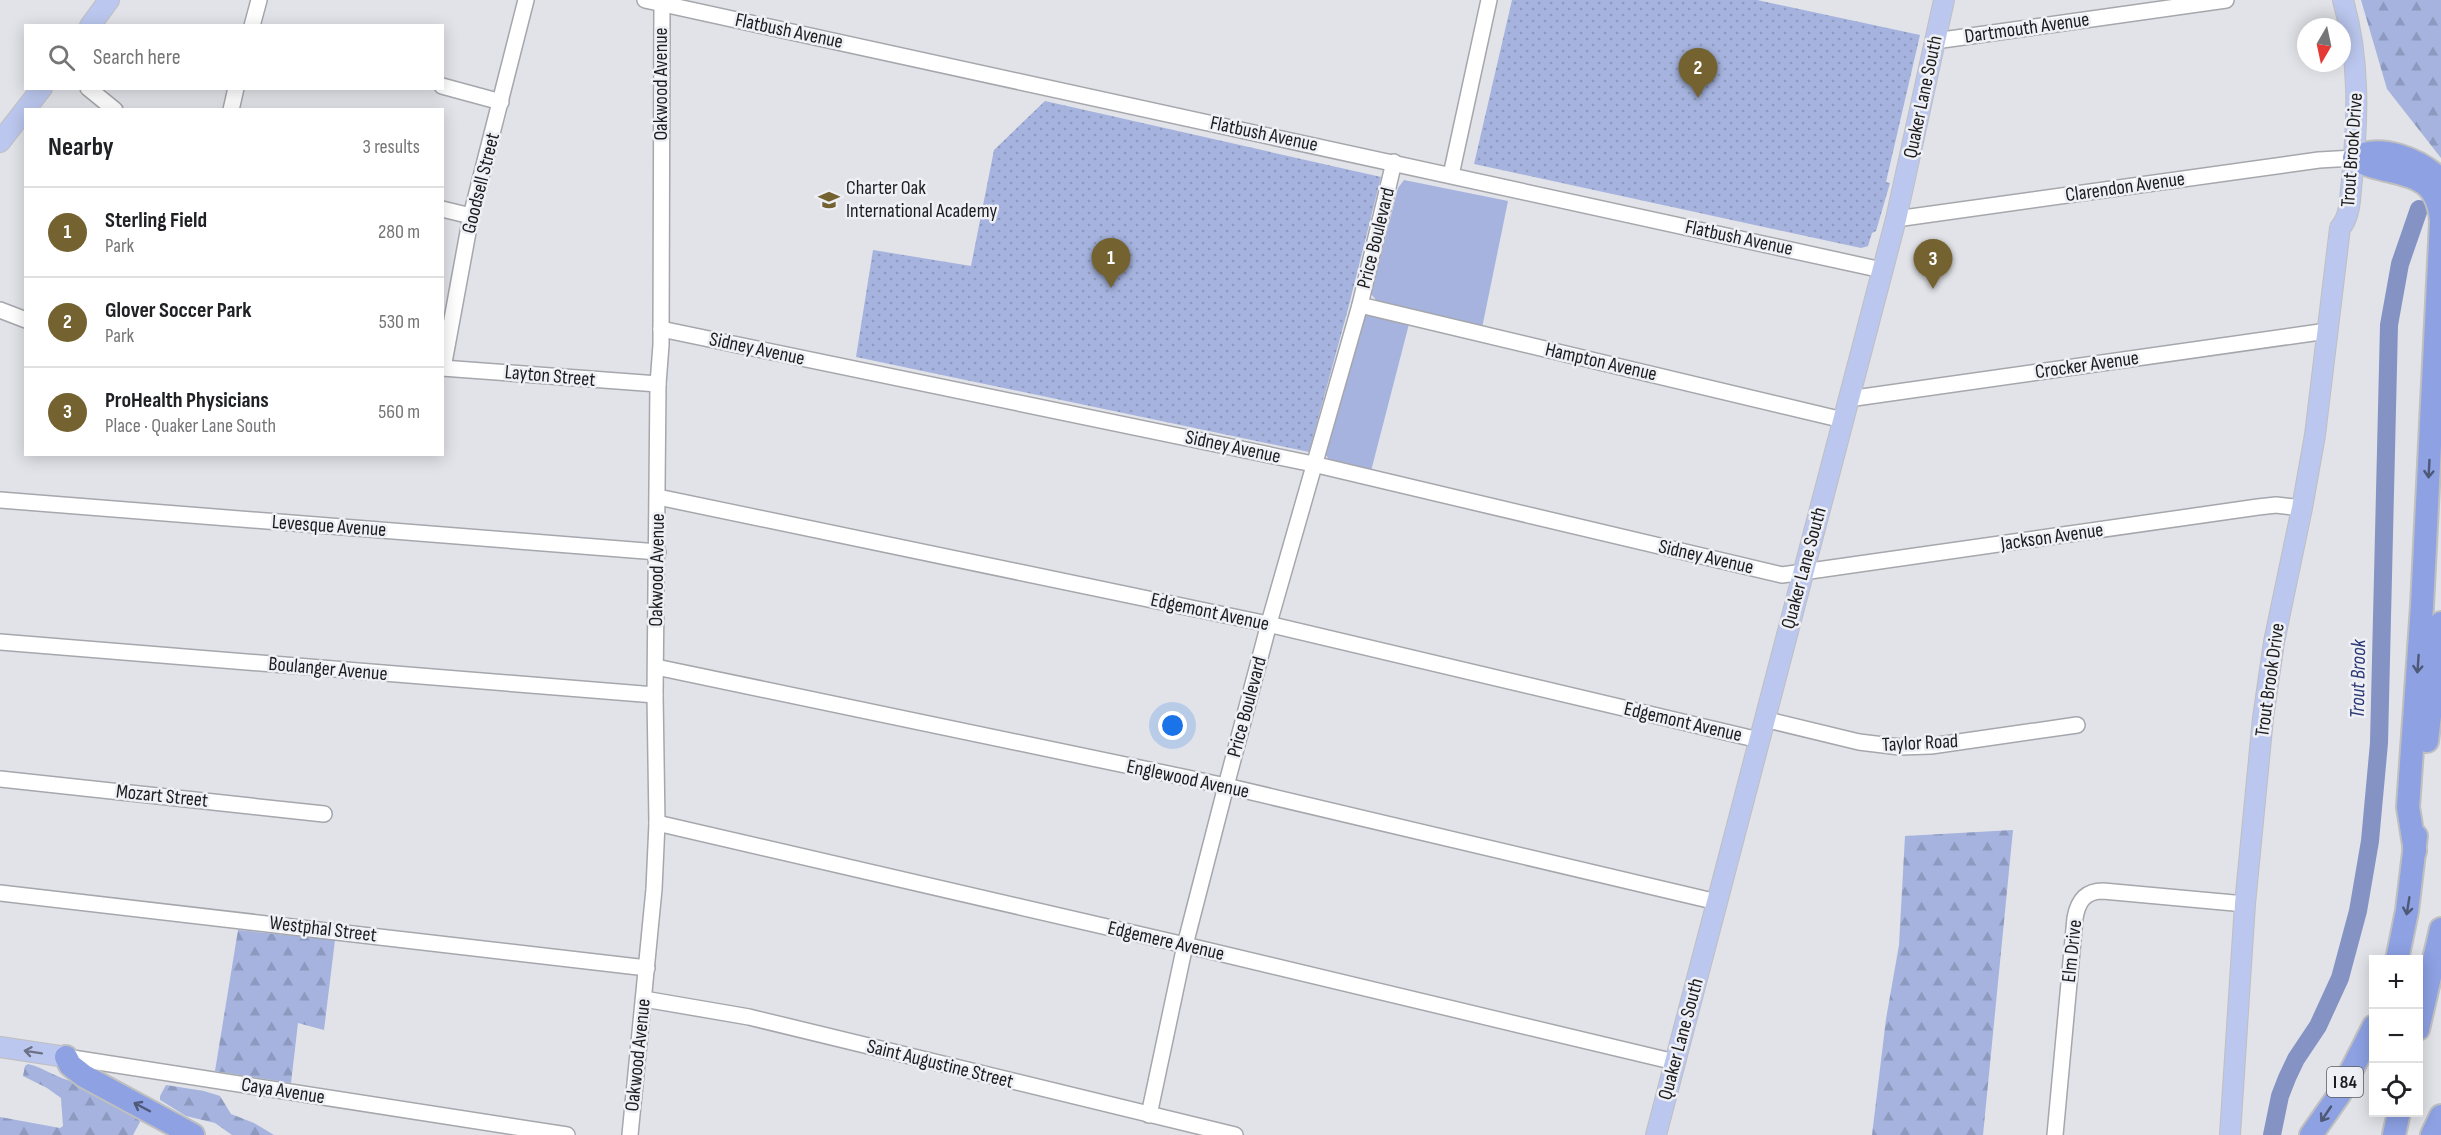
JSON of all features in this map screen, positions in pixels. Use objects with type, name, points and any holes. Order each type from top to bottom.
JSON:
[{"type":"highway","points":[[2348,158],[2369,152],[2393,155],[2423,166],[2441,180]]},
{"type":"highway","points":[[2348,158],[2404,174],[2420,182],[2435,198],[2441,222],[2422,615],[2408,807],[2415,851]]},
{"type":"highway","points":[[2398,955],[2408,911],[2441,623]]},
{"type":"highway","points":[[2423,1009],[2441,929]]},
{"type":"highway","name":"I 84","points":[[2311,1135],[2338,1095],[2369,1034]]},
{"type":"highway","points":[[66,1057],[70,1065],[84,1076],[193,1135]]},
{"type":"highway","points":[[2432,1135],[2441,1116]]},
{"type":"highway","points":[[2394,1135],[2398,1117]]},
{"type":"main road","points":[[91,24],[109,0]]},
{"type":"main road","name":"Quaker Lane South","points":[[1656,1135],[1896,219],[1944,0]]},
{"type":"main road","points":[[2330,0],[2335,18]]},
{"type":"main road","name":"Trout Brook Drive","points":[[2343,0],[2351,31],[2356,67],[2357,118],[2348,158]]},
{"type":"main road","name":"Trout Brook Drive","points":[[2230,1135],[2245,904],[2263,718],[2274,642],[2315,435],[2340,228],[2347,216],[2348,158],[2343,72]]},
{"type":"main road","points":[[26,108],[40,90]]},
{"type":"main road","points":[[0,142],[24,111]]},
{"type":"main road","name":"Caya Avenue","points":[[0,1047],[66,1057]]},
{"type":"street","points":[[253,24],[259,0]]},
{"type":"street","name":"Goodsell Street","points":[[444,363],[471,216],[526,0]]},
{"type":"street","name":"Flatbush Avenue","points":[[645,0],[1882,270]]},
{"type":"street","points":[[1451,175],[1489,0]]},
{"type":"street","name":"Dartmouth Avenue","points":[[1935,41],[2226,0]]},
{"type":"street","name":"Oakwood Avenue","points":[[630,1135],[647,968],[657,823],[656,666],[658,384],[661,329],[662,4]]},
{"type":"street","points":[[444,87],[501,102]]},
{"type":"street","points":[[90,90],[113,108]]},
{"type":"street","points":[[231,108],[236,90]]},
{"type":"street","name":"Clarendon Avenue","points":[[1896,219],[2319,160],[2348,158]]},
{"type":"street","name":"Price Boulevard","points":[[1149,1115],[1185,945],[1268,624],[1360,305],[1394,162]]},
{"type":"street","points":[[444,209],[471,216]]},
{"type":"street","name":"Hampton Avenue","points":[[1360,305],[1842,420]]},
{"type":"street","points":[[0,310],[24,319]]},
{"type":"street","name":"Sidney Avenue","points":[[661,329],[1313,464],[1782,575],[1803,573]]},
{"type":"street","name":"Crocker Avenue","points":[[1848,399],[2327,331]]},
{"type":"street","name":"Layton Street","points":[[444,368],[658,384]]},
{"type":"street","name":"Edgemont Avenue","points":[[658,497],[1268,624],[1759,740]]},
{"type":"street","name":"Levesque Avenue","points":[[0,500],[658,552]]},
{"type":"street","name":"Jackson Avenue","points":[[1803,573],[2258,507],[2276,505],[2302,508]]},
{"type":"street","name":"Boulanger Avenue","points":[[0,642],[656,695]]},
{"type":"street","name":"Englewood Avenue","points":[[656,666],[1226,786],[1717,902]]},
{"type":"street","name":"Taylor Road","points":[[1764,719],[1858,742],[1900,747],[1931,746],[2077,725]]},
{"type":"street","name":"Mozart Street","points":[[0,779],[324,814]]},
{"type":"street","name":"Edgemere Avenue","points":[[657,823],[1185,945],[1675,1062]]},
{"type":"street","name":"Elm Drive","points":[[2055,1135],[2075,918],[2081,899],[2090,893],[2103,891],[2245,904]]},
{"type":"street","name":"Westphal Street","points":[[0,893],[647,968]]},
{"type":"street","name":"Saint Augustine Street","points":[[644,999],[749,1017],[1235,1135]]},
{"type":"street","name":"Caya Avenue","points":[[66,1057],[567,1135]]},
{"type":"green space","points":[[1512,0],[1757,0],[1920,35],[1886,182],[1890,183],[1876,231],[1872,233],[1868,246],[1861,248],[1474,164]]},
{"type":"green space","points":[[2361,0],[2441,0],[2441,158],[2387,89]]},
{"type":"green space","points":[[1045,101],[1381,177],[1309,452],[856,357],[873,250],[971,266],[994,150]]},
{"type":"green space","points":[[1404,180],[1508,201],[1482,328],[1377,301],[1371,294],[1398,188]]},
{"type":"green space","points":[[1365,314],[1409,324],[1371,471],[1330,461],[1323,451]]},
{"type":"green space","points":[[2013,830],[1983,1135],[1872,1135],[1886,1019],[1899,945],[1905,836]]},
{"type":"green space","points":[[238,930],[335,940],[324,1030],[298,1023],[291,1083],[215,1071]]},
{"type":"green space","points":[[28,1064],[75,1082],[138,1116],[140,1122],[133,1135],[0,1135],[0,1117],[60,1128],[63,1126],[61,1098],[23,1076],[25,1066]]},
{"type":"green space","points":[[166,1085],[220,1096],[231,1114],[254,1123],[274,1135],[232,1135],[215,1123],[186,1116],[160,1100]]},
{"type":"waterway","name":"Trout Brook","points":[[2272,1135],[2280,1096],[2287,1078],[2296,1059],[2318,1026],[2340,978],[2358,911],[2370,841],[2379,743],[2389,325],[2400,264],[2419,209]]},
{"type":"place","name":"Glover Soccer Park","points":[[1698,98]]},
{"type":"place","name":"Charter Oak International Academy","points":[[829,200]]},
{"type":"place","name":"Sterling Field","points":[[1111,288]]},
{"type":"place","name":"ProHealth Physicians","points":[[1933,289]]}]
